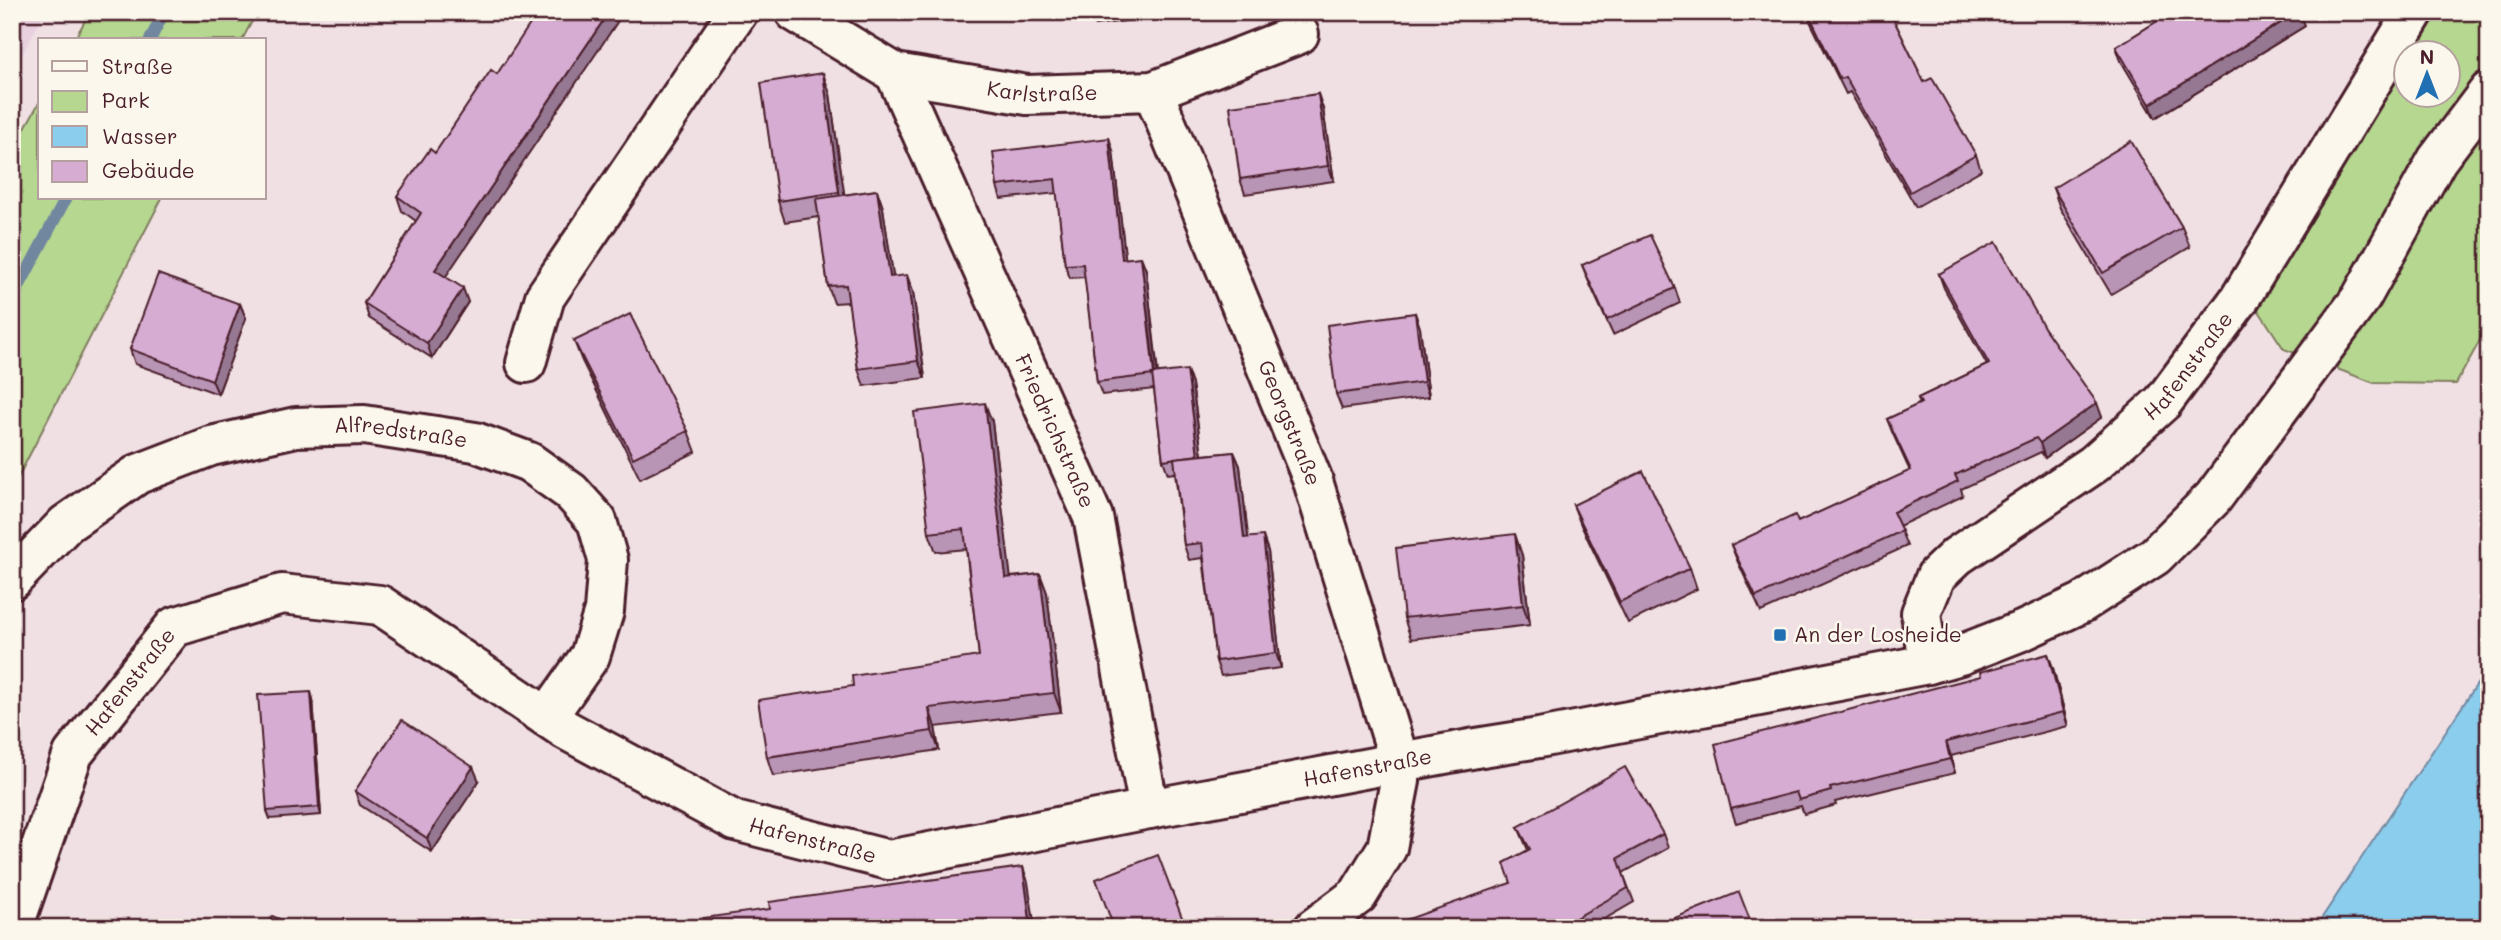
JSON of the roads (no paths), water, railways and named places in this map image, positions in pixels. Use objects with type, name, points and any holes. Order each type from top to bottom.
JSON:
[{"type":"street","points":[[526,363],[545,297],[738,12]]},
{"type":"street","name":"Karlstraße","points":[[795,12],[895,73],[1027,96],[1153,91],[1299,34]]},
{"type":"street","name":"Hafenstraße","points":[[1928,664],[1922,613],[1937,576],[1956,556],[2094,464],[2163,402],[2239,300],[2414,12]]},
{"type":"street","name":"Friedrichstraße","points":[[895,73],[1093,517],[1149,809]]},
{"type":"street","name":"Georgstraße","points":[[1153,91],[1312,478],[1400,763]]},
{"type":"street","name":"Hafenstraße","points":[[13,928],[73,754],[174,627],[282,594],[380,605],[566,730],[734,821],[889,860],[1928,664],[1960,655],[2082,603],[2155,556],[2213,498],[2361,298],[2437,160],[2489,91]]},
{"type":"street","name":"Alfredstraße","points":[[12,580],[66,524],[138,474],[211,446],[296,427],[364,425],[475,442],[529,462],[571,492],[597,521],[608,560],[604,611],[590,656],[547,717]]},
{"type":"street","points":[[1314,928],[1358,895],[1387,848],[1401,781],[1400,763]]},
{"type":"water","points":[[2489,666],[2489,928],[2315,928]]},
{"type":"waterway","points":[[151,38],[164,12]]},
{"type":"waterway","points":[[12,300],[65,200]]},
{"type":"place","name":"An der Losheide","points":[[1780,635]]}]
